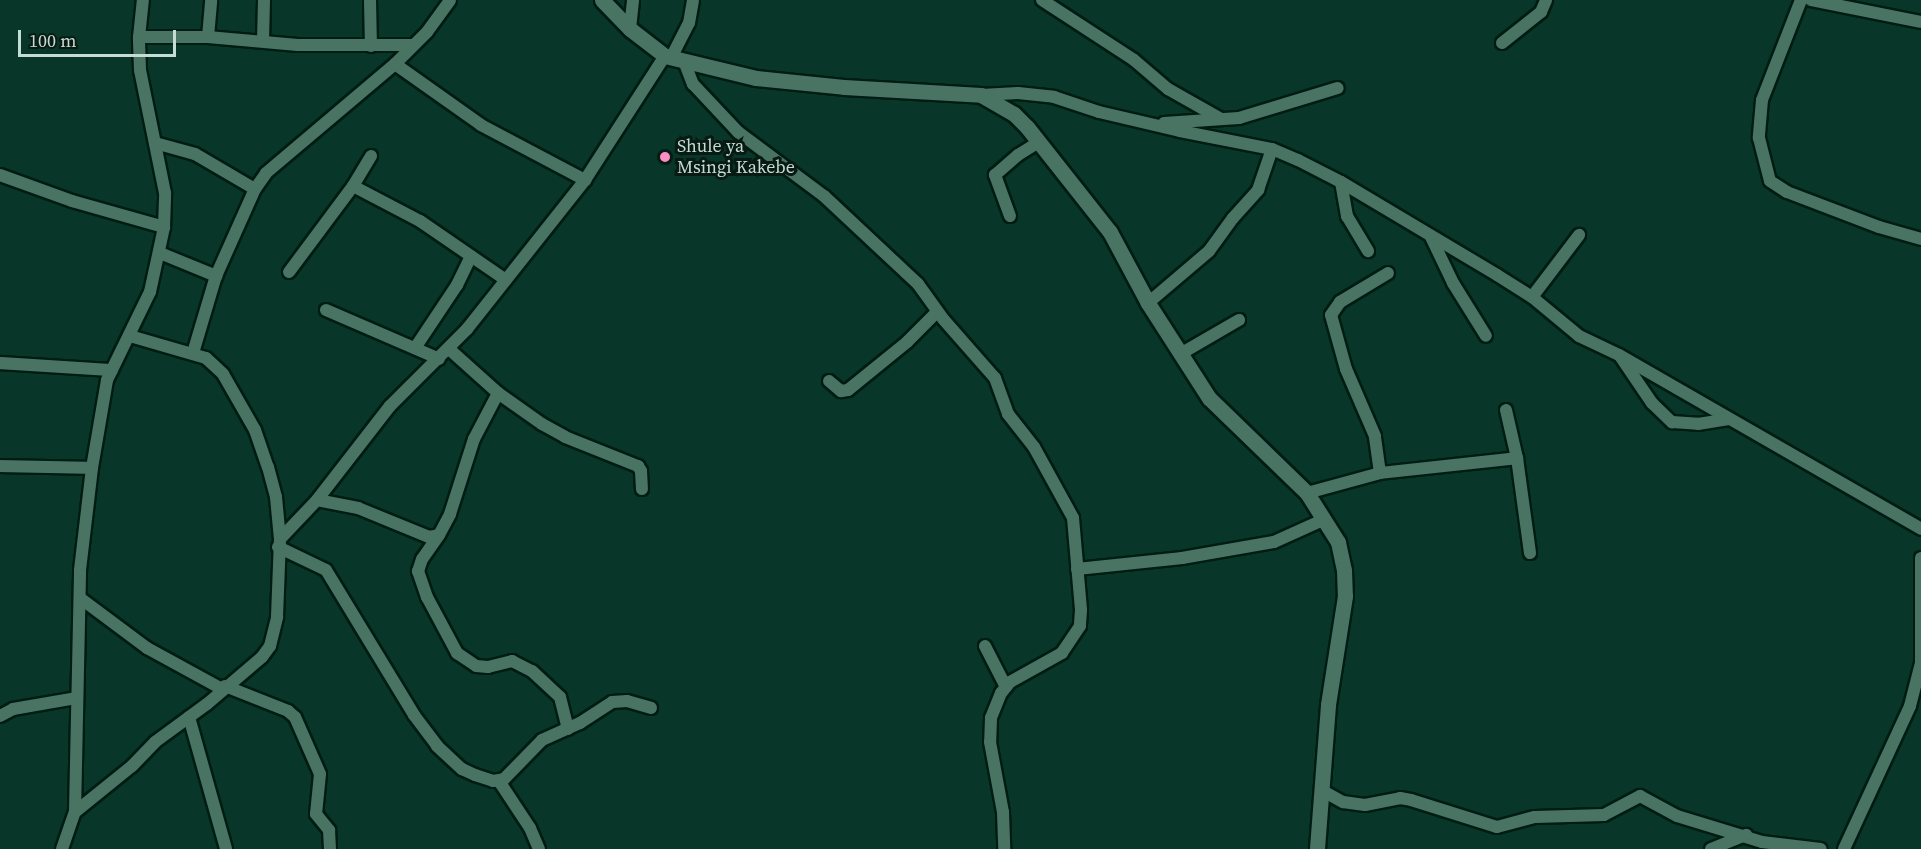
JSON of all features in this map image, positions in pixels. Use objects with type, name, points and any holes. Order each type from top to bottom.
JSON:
[{"type":"street","points":[[62,849],[75,812],[80,570],[92,468],[107,380],[150,292],[164,227],[165,194],[140,70],[139,37],[143,0]]},
{"type":"street","points":[[208,37],[211,0]]},
{"type":"street","points":[[263,41],[264,0]]},
{"type":"street","points":[[370,0],[371,46]]},
{"type":"street","points":[[193,353],[216,276],[255,189],[266,173],[395,64],[428,32],[450,0]]},
{"type":"street","points":[[602,0],[630,29],[674,58],[756,78],[844,87],[981,95],[1018,93],[1054,97],[1151,124],[1272,149],[1341,182],[1532,297],[1570,331],[1619,355],[1921,529]]},
{"type":"street","points":[[630,29],[633,0]]},
{"type":"street","points":[[279,543],[317,500],[390,406],[449,349],[585,180],[674,58],[688,23],[693,0]]},
{"type":"street","points":[[1042,0],[1134,60],[1168,89],[1221,119]]},
{"type":"street","points":[[1502,43],[1541,12],[1546,0]]},
{"type":"street","points":[[1801,0],[1762,100],[1759,138],[1770,181],[1787,192],[1810,198],[1879,227],[1921,239]]},
{"type":"street","points":[[1811,0],[1921,22]]},
{"type":"street","points":[[139,37],[208,37],[371,46],[413,45]]},
{"type":"street","points":[[674,58],[693,84],[738,132],[824,196],[859,226],[918,285],[937,312],[992,375],[1008,414],[1034,447],[1046,473],[1073,518],[1081,610],[1080,626],[1062,653],[1020,674],[1006,687],[998,698],[989,729],[1003,812],[1004,849]]},
{"type":"street","points":[[395,64],[481,125],[585,180]]},
{"type":"street","points":[[1151,124],[1221,119],[1265,111],[1338,88]]},
{"type":"street","points":[[981,95],[1014,114],[1039,142],[1110,232],[1148,303],[1218,409],[1307,493],[1338,542],[1344,570],[1345,596],[1328,705],[1317,849]]},
{"type":"street","points":[[1010,216],[995,175],[1018,155],[1039,142]]},
{"type":"street","points":[[155,143],[195,154],[255,189]]},
{"type":"street","points":[[1148,303],[1209,252],[1233,218],[1258,190],[1272,149]]},
{"type":"street","points":[[289,272],[353,186],[371,156]]},
{"type":"street","points":[[0,175],[72,201],[164,227]]},
{"type":"street","points":[[1341,182],[1347,216],[1368,252]]},
{"type":"street","points":[[353,186],[401,210],[506,280]]},
{"type":"street","points":[[1532,297],[1579,235]]},
{"type":"street","points":[[1431,237],[1453,283],[1486,336]]},
{"type":"street","points":[[160,253],[216,276]]},
{"type":"street","points":[[415,348],[457,285],[471,256]]},
{"type":"street","points":[[1380,473],[1375,436],[1346,369],[1331,315],[1340,302],[1388,273]]},
{"type":"street","points":[[326,310],[439,359]]},
{"type":"street","points":[[829,381],[841,391],[848,390],[907,342],[937,312]]},
{"type":"street","points":[[1182,353],[1239,320]]},
{"type":"street","points":[[75,812],[132,766],[155,742],[262,657],[270,646],[277,617],[279,543],[274,489],[255,430],[223,374],[206,358],[130,336]]},
{"type":"street","points":[[449,349],[498,393],[565,437],[638,466],[641,471],[642,489]]},
{"type":"street","points":[[1619,355],[1652,403],[1672,422],[1706,424],[1729,418]]},
{"type":"street","points":[[0,363],[112,370]]},
{"type":"street","points":[[498,393],[474,439],[450,514],[418,571],[427,597],[457,653],[476,666],[488,667],[512,661],[526,667],[560,698],[568,729]]},
{"type":"street","points":[[1506,410],[1517,458],[1530,553]]},
{"type":"street","points":[[1307,493],[1380,473],[1517,458]]},
{"type":"street","points":[[0,465],[92,468]]},
{"type":"street","points":[[317,500],[358,508],[429,537],[439,535]]},
{"type":"street","points":[[1077,569],[1182,558],[1274,542],[1325,519]]},
{"type":"street","points":[[279,543],[326,570],[396,688],[436,746],[462,769],[499,781],[530,828],[539,849]]},
{"type":"street","points":[[1844,849],[1910,706],[1921,662],[1921,558]]},
{"type":"street","points":[[80,598],[147,648],[223,688],[288,711],[296,717],[320,774],[315,814],[329,830],[330,849]]},
{"type":"street","points":[[985,646],[1006,687]]},
{"type":"street","points":[[0,716],[13,709],[77,698]]},
{"type":"street","points":[[499,781],[507,777],[542,741],[568,729],[614,701],[627,701],[651,708]]},
{"type":"street","points":[[189,717],[226,849]]},
{"type":"street","points":[[1323,790],[1343,802],[1356,804],[1382,804],[1400,798],[1411,800],[1497,827],[1535,817],[1604,815],[1640,796],[1677,816],[1771,844],[1821,849]]},
{"type":"street","points":[[1711,849],[1746,836]]},
{"type":"place","name":"Shule ya Msingi Kakebe","points":[[665,157]]}]
